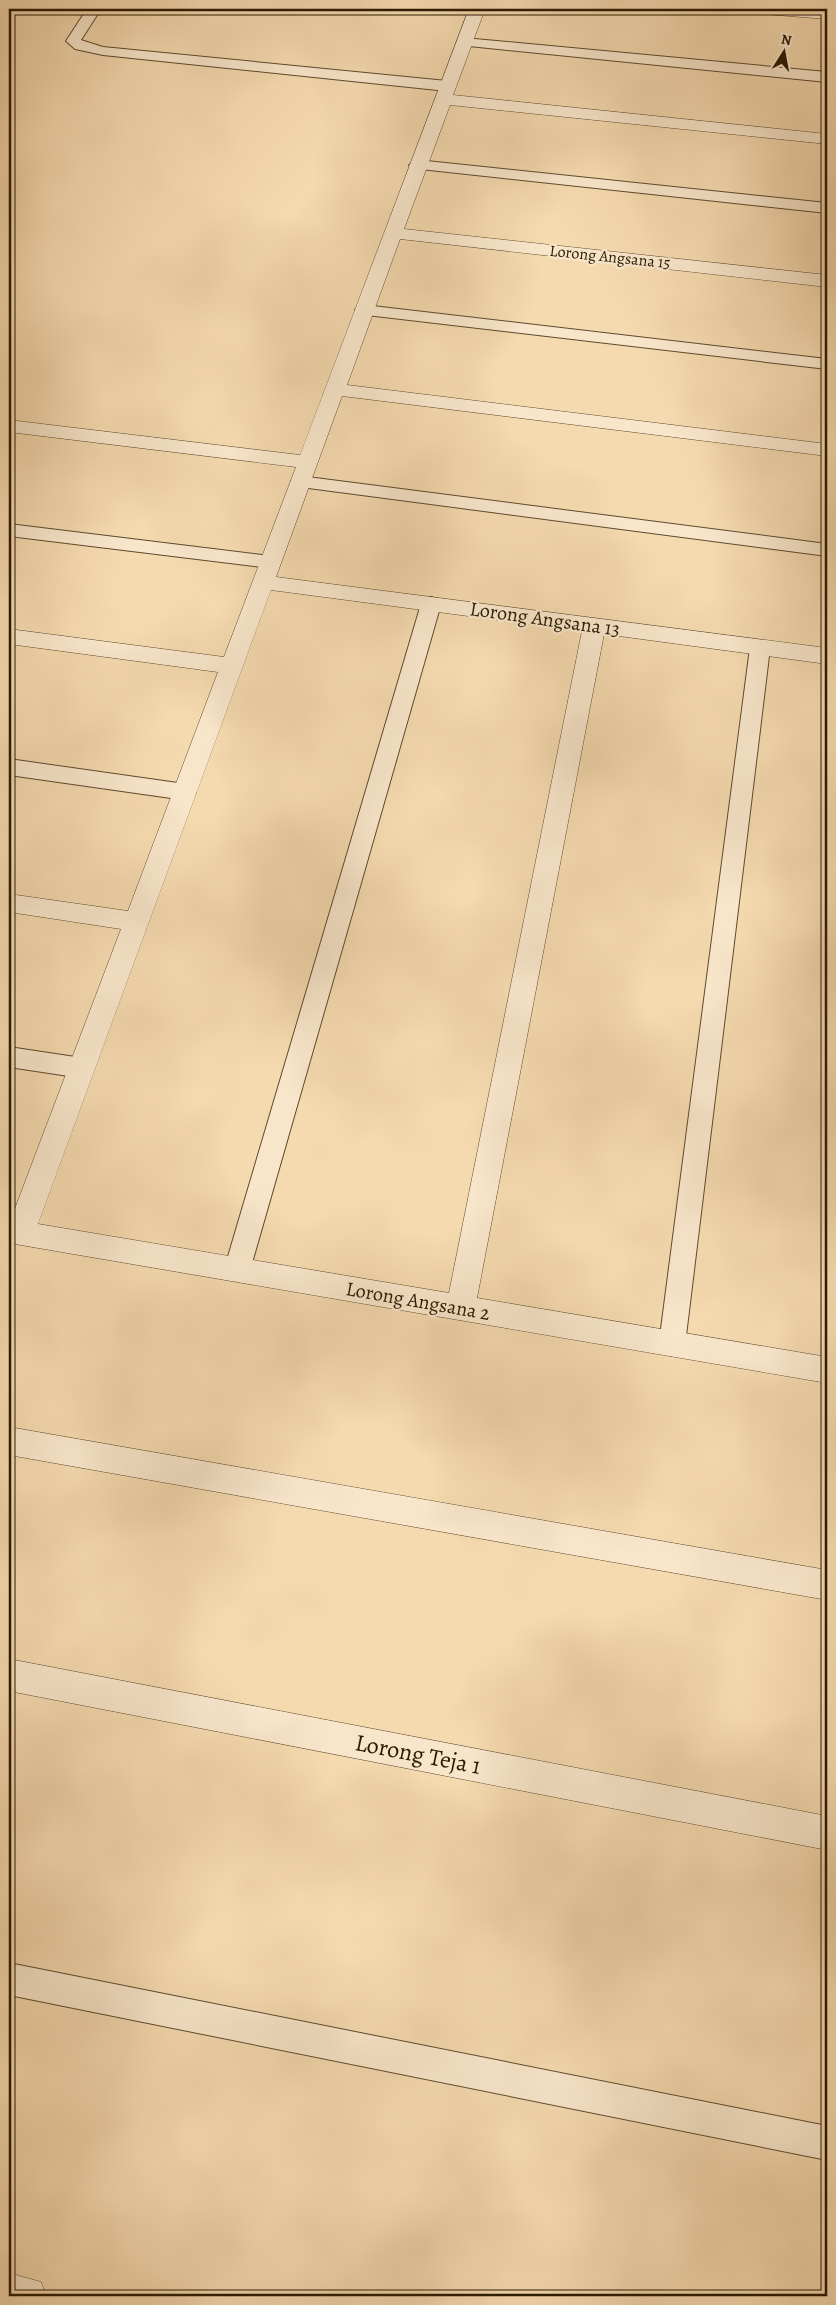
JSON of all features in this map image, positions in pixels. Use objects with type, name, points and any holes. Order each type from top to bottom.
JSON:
[{"type":"street","points":[[14,1232],[82,1068],[417,165],[477,9]]},
{"type":"street","points":[[764,9],[827,14]]},
{"type":"street","points":[[445,92],[827,139]]},
{"type":"street","name":"Lorong Angsana 15","points":[[392,233],[827,281]]},
{"type":"street","points":[[334,388],[827,450]]},
{"type":"street","points":[[9,426],[304,472]]},
{"type":"street","name":"Lorong Angsana 13","points":[[266,572],[431,604],[827,656]]},
{"type":"street","points":[[460,1308],[594,626]]},
{"type":"street","points":[[9,636],[231,666]]},
{"type":"street","points":[[9,903],[136,922]]},
{"type":"street","name":"Lorong Angsana 2","points":[[14,1232],[827,1370]]},
{"type":"street","points":[[9,1441],[827,1585]]},
{"type":"street","name":"Lorong Teja 1","points":[[9,1675],[827,1833]]},
{"type":"street","points":[[9,2292],[26,2296]]},
{"type":"lane","points":[[94,9],[73,41],[80,46],[103,51],[445,92]]},
{"type":"lane","points":[[464,42],[827,77]]},
{"type":"lane","points":[[417,165],[827,208]]},
{"type":"lane","points":[[364,310],[827,364]]},
{"type":"lane","points":[[304,472],[827,550]]},
{"type":"lane","points":[[9,530],[266,572]]},
{"type":"lane","points":[[237,1270],[431,604]]},
{"type":"lane","points":[[672,1344],[760,648]]},
{"type":"lane","points":[[9,766],[185,792]]},
{"type":"lane","points":[[9,1056],[82,1068]]},
{"type":"lane","points":[[9,1979],[827,2143]]}]
